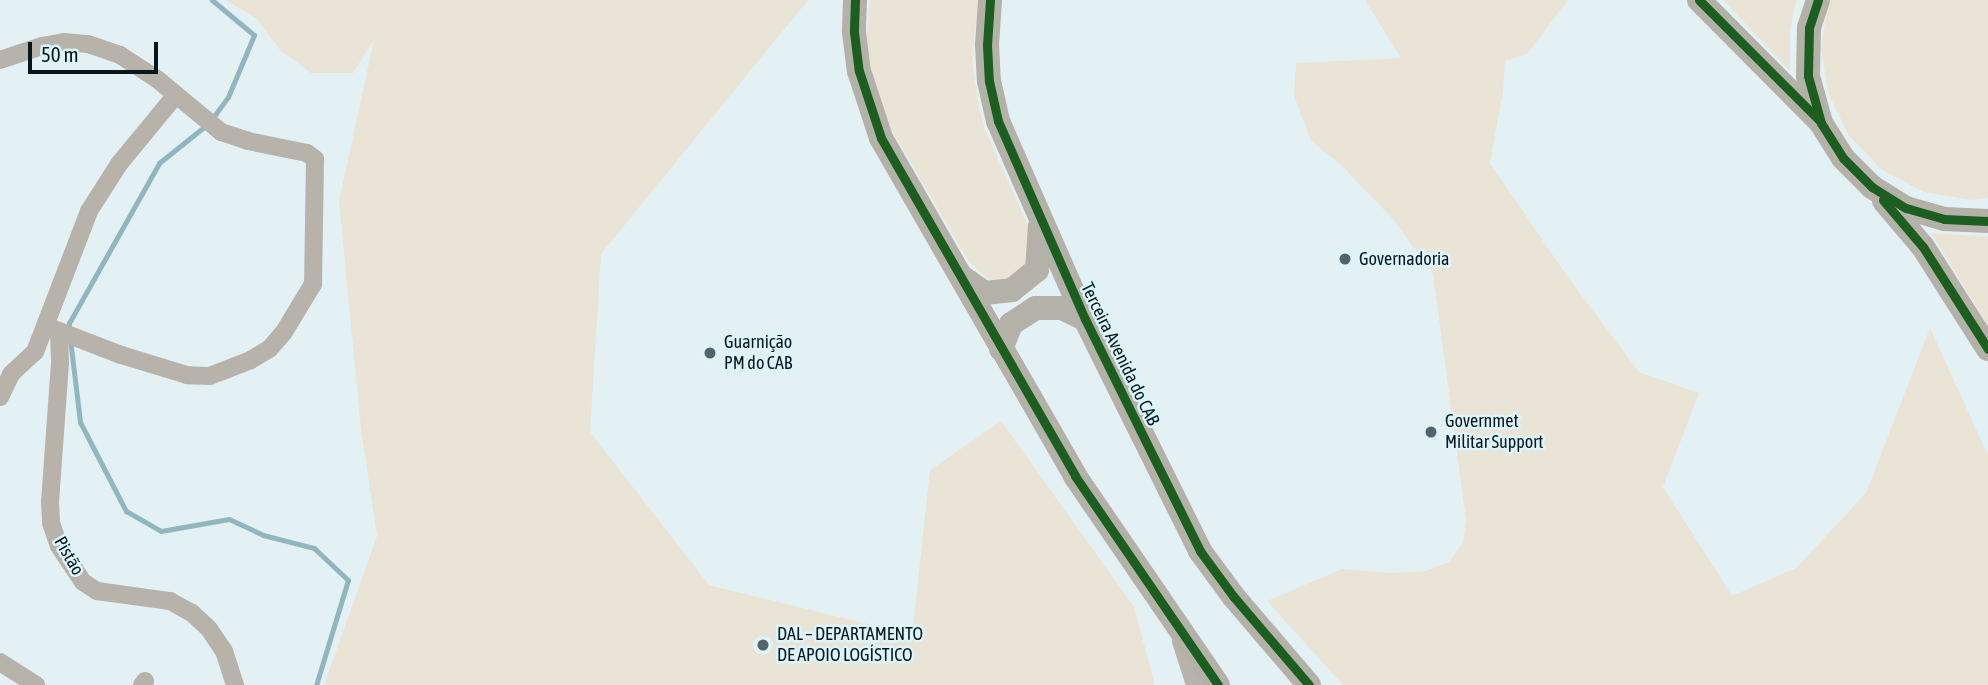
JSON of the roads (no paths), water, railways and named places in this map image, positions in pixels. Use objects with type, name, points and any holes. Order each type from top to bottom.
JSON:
[{"type":"main road","points":[[855,0],[854,32],[865,97],[881,138],[1075,476],[1219,685]]},
{"type":"main road","name":"Terceira Avenida do CAB","points":[[990,0],[989,69],[998,121],[1040,223],[1200,551],[1233,596],[1309,685]]},
{"type":"main road","points":[[1699,0],[1821,123],[1843,158],[1872,187],[1923,247],[1988,349]]},
{"type":"main road","points":[[1818,0],[1809,28],[1808,76],[1821,123]]},
{"type":"main road","points":[[1872,187],[1906,208],[1944,219],[1988,221]]},
{"type":"main road","points":[[957,272],[972,287],[985,293],[1012,290],[1037,270],[1040,223]]},
{"type":"main road","points":[[1001,349],[1011,324],[1036,308],[1062,308],[1085,319]]},
{"type":"street","points":[[0,60],[42,46],[64,42],[88,44],[120,55],[157,79],[221,132],[234,138],[307,153],[315,159],[313,284],[284,332],[269,349],[231,370],[210,376],[187,375],[121,355],[52,329]]},
{"type":"street","points":[[2,391],[52,329],[89,211],[119,163],[175,96]]},
{"type":"street","name":"Pistão","points":[[52,329],[60,373],[50,502],[51,523],[59,546],[83,582],[97,590],[170,601],[192,613],[209,629],[224,651],[235,685]]},
{"type":"street","points":[[1174,621],[1195,685]]},
{"type":"street","points":[[0,662],[36,685]]},
{"type":"waterway","points":[[69,330],[69,323],[159,163],[209,123],[228,97],[254,35],[212,0]]},
{"type":"waterway","points":[[70,339],[80,422],[126,511],[161,531],[229,519],[263,535],[314,548],[348,580],[316,685]]},
{"type":"place","name":"Governadoria","points":[[1345,259]]},
{"type":"place","name":"Guarnição PM do CAB","points":[[710,353]]},
{"type":"place","name":"Governmet Militar Support","points":[[1431,432]]},
{"type":"place","name":"DAL – DEPARTAMENTO DE APOIO LOGÍSTICO","points":[[763,645]]}]
